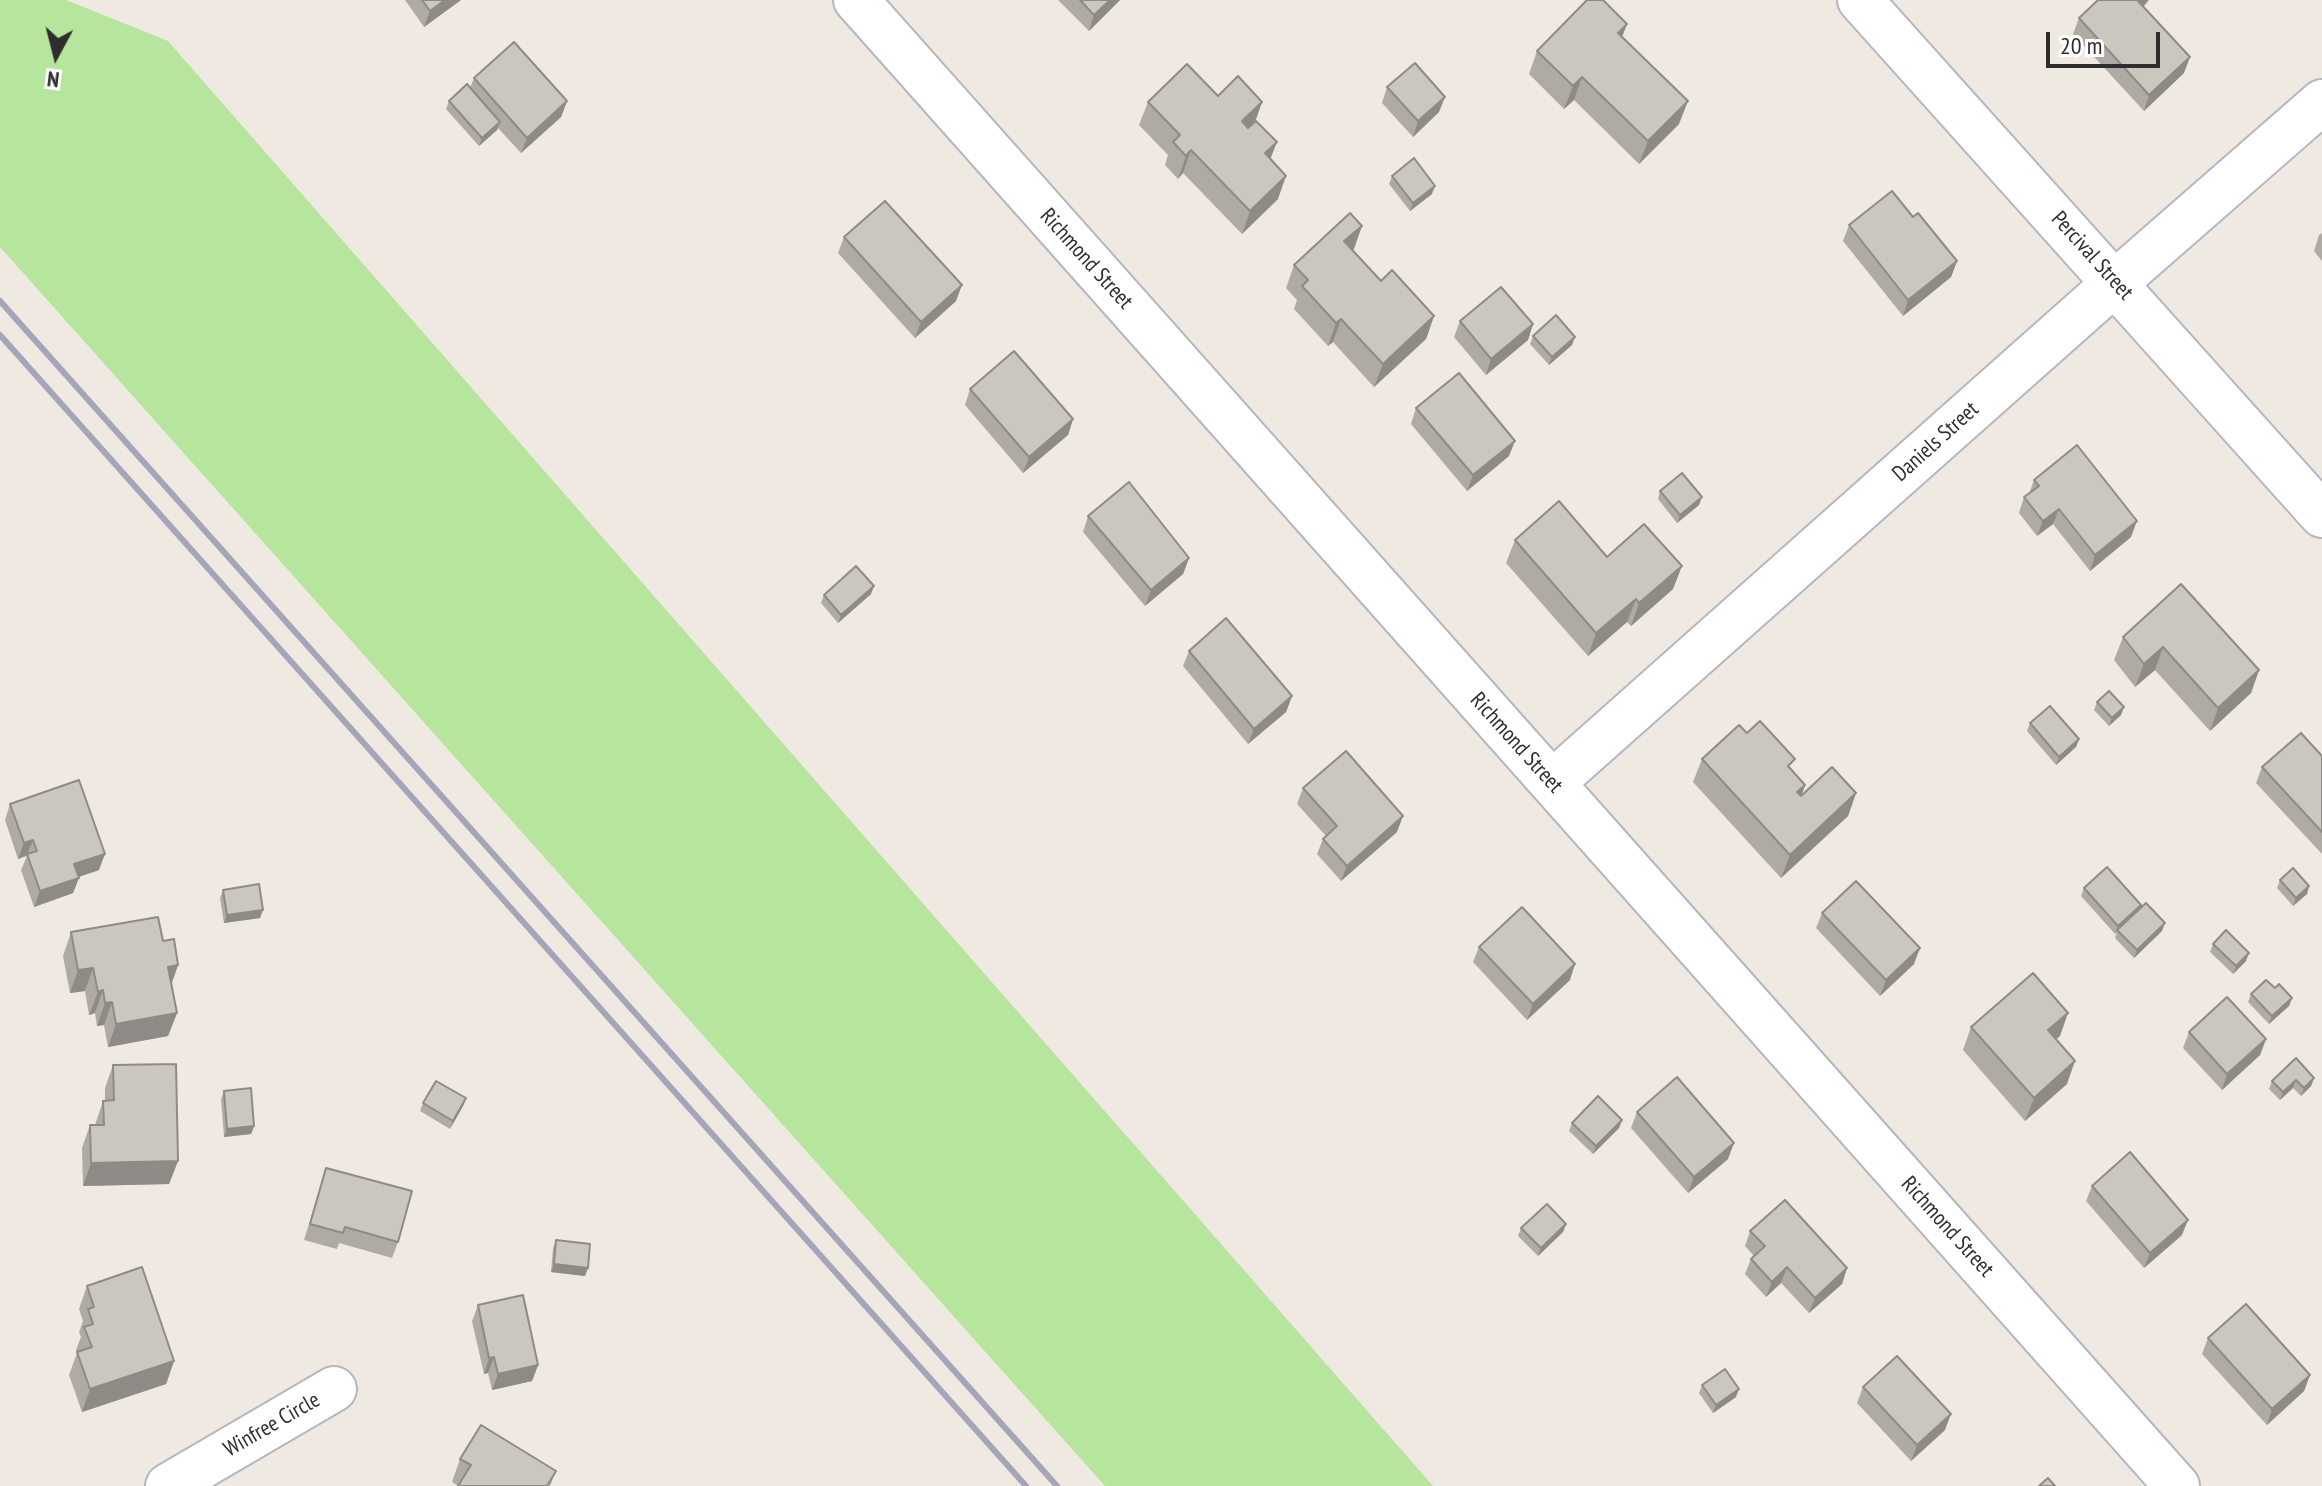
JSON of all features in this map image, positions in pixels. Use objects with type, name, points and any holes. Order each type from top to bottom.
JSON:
[{"type":"street","name":"Richmond Street","points":[[856,0],[2177,1486]]},
{"type":"street","name":"Percival Street","points":[[1860,0],[2322,515]]},
{"type":"street","name":"Daniels Street","points":[[1552,783],[2322,102]]},
{"type":"street","name":"Winfree Circle","points":[[168,1486],[334,1389]]},
{"type":"green space","points":[[0,0],[66,0],[168,41],[1433,1486],[1105,1486],[0,247]]},
{"type":"building","points":[[422,0],[445,0],[430,11]]},
{"type":"building","points":[[1080,0],[1110,0],[1094,15]]},
{"type":"building","points":[[1587,0],[1603,0],[1627,24],[1618,33],[1688,101],[1648,141],[1582,77],[1573,86],[1537,51]]},
{"type":"building","points":[[2098,0],[2139,0],[2190,57],[2149,95],[2079,18]]},
{"type":"building","points":[[514,42],[567,101],[527,138],[474,78]]},
{"type":"building","points":[[1415,63],[1445,97],[1418,121],[1387,87]]},
{"type":"building","points":[[1187,64],[1218,96],[1238,76],[1262,102],[1242,121],[1248,128],[1256,121],[1277,142],[1265,153],[1286,176],[1250,211],[1191,150],[1186,156],[1173,142],[1180,135],[1148,102]]},
{"type":"building","points":[[467,84],[500,122],[482,138],[449,101]]},
{"type":"building","points":[[1414,158],[1435,186],[1413,203],[1392,176]]},
{"type":"building","points":[[1892,191],[1913,217],[1918,213],[1957,261],[1908,300],[1849,225]]},
{"type":"building","points":[[885,201],[962,285],[921,322],[844,237]]},
{"type":"building","points":[[1350,213],[1362,226],[1344,241],[1381,281],[1392,270],[1434,316],[1383,364],[1341,319],[1336,323],[1302,286],[1308,280],[1294,265]]},
{"type":"building","points":[[1501,287],[1533,324],[1491,359],[1460,321]]},
{"type":"building","points":[[1556,315],[1575,337],[1552,357],[1533,336]]},
{"type":"building","points":[[1014,351],[1073,419],[1029,457],[970,389]]},
{"type":"building","points":[[1459,373],[1515,441],[1473,475],[1416,408]]},
{"type":"building","points":[[2077,445],[2137,521],[2095,555],[2059,509],[2043,521],[2024,497],[2039,486],[2034,480]]},
{"type":"building","points":[[1682,473],[1702,497],[1680,515],[1660,491]]},
{"type":"building","points":[[1129,482],[1189,558],[1151,590],[1088,516]]},
{"type":"building","points":[[1559,501],[1607,557],[1644,524],[1682,566],[1639,603],[1636,599],[1596,633],[1515,540]]},
{"type":"building","points":[[856,566],[874,586],[841,615],[824,595]]},
{"type":"building","points":[[2181,584],[2259,670],[2218,708],[2163,647],[2144,664],[2123,637]]},
{"type":"building","points":[[1226,618],[1292,696],[1254,729],[1189,651]]},
{"type":"building","points":[[2109,691],[2124,707],[2112,718],[2097,702]]},
{"type":"building","points":[[2050,706],[2079,739],[2059,757],[2030,723]]},
{"type":"building","points":[[1760,721],[1795,759],[1788,766],[1805,785],[1797,792],[1801,796],[1832,767],[1856,793],[1790,855],[1702,759],[1739,725],[1747,733]]},
{"type":"building","points":[[2301,733],[2322,756],[2322,832],[2262,767]]},
{"type":"building","points":[[1346,751],[1403,816],[1347,866],[1323,839],[1337,826],[1303,788]]},
{"type":"building","points":[[79,780],[105,854],[74,864],[79,878],[40,891],[27,854],[37,851],[33,840],[24,843],[10,804]]},
{"type":"building","points":[[2107,867],[2141,905],[2118,926],[2084,888]]},
{"type":"building","points":[[2293,868],[2309,886],[2296,898],[2280,880]]},
{"type":"building","points":[[1856,881],[1920,948],[1886,980],[1822,913]]},
{"type":"building","points":[[259,884],[263,910],[227,915],[223,890]]},
{"type":"building","points":[[2146,903],[2165,923],[2137,950],[2117,930]]},
{"type":"building","points":[[1522,907],[1575,964],[1533,1004],[1479,947]]},
{"type":"building","points":[[158,917],[163,941],[174,939],[178,965],[168,967],[177,1013],[116,1024],[112,1002],[105,1003],[103,990],[98,992],[93,968],[78,970],[71,932]]},
{"type":"building","points":[[2226,930],[2249,953],[2236,966],[2213,944]]},
{"type":"building","points":[[2033,973],[2068,1013],[2048,1030],[2075,1061],[2034,1098],[1971,1027]]},
{"type":"building","points":[[2266,980],[2275,988],[2279,984],[2292,998],[2272,1016],[2251,994]]},
{"type":"building","points":[[2227,997],[2266,1039],[2227,1074],[2189,1032]]},
{"type":"building","points":[[2296,1058],[2314,1078],[2304,1088],[2296,1080],[2283,1092],[2272,1081]]},
{"type":"building","points":[[176,1064],[178,1161],[91,1163],[90,1125],[104,1125],[103,1101],[114,1100],[113,1065]]},
{"type":"building","points":[[1677,1077],[1734,1143],[1694,1177],[1637,1112]]},
{"type":"building","points":[[436,1081],[466,1098],[453,1121],[423,1103]]},
{"type":"building","points":[[251,1088],[254,1126],[227,1129],[224,1091]]},
{"type":"building","points":[[1598,1096],[1622,1120],[1596,1146],[1572,1123]]},
{"type":"building","points":[[2130,1152],[2188,1220],[2150,1253],[2092,1186]]},
{"type":"building","points":[[326,1168],[412,1191],[398,1242],[345,1227],[343,1233],[310,1224]]},
{"type":"building","points":[[1785,1200],[1847,1268],[1815,1298],[1787,1267],[1772,1282],[1751,1259],[1765,1246],[1750,1231]]},
{"type":"building","points":[[1547,1204],[1566,1224],[1541,1248],[1521,1228]]},
{"type":"building","points":[[556,1240],[590,1244],[588,1268],[554,1264]]},
{"type":"building","points":[[142,1267],[174,1361],[90,1389],[77,1352],[92,1347],[84,1327],[93,1324],[88,1309],[94,1307],[87,1286]]},
{"type":"building","points":[[523,1295],[538,1365],[498,1374],[494,1357],[489,1358],[478,1305]]},
{"type":"building","points":[[2246,1304],[2310,1375],[2272,1409],[2208,1338]]},
{"type":"building","points":[[1897,1356],[1951,1414],[1917,1445],[1863,1387]]},
{"type":"building","points":[[1725,1369],[1739,1389],[1716,1405],[1702,1385]]},
{"type":"building","points":[[481,1425],[556,1471],[547,1486],[458,1486],[471,1465],[460,1459]]},
{"type":"building","points":[[2048,1478],[2055,1486],[2039,1486]]},
{"type":"railway","points":[[0,301],[1057,1486]]},
{"type":"railway","points":[[0,335],[1026,1486]]}]
